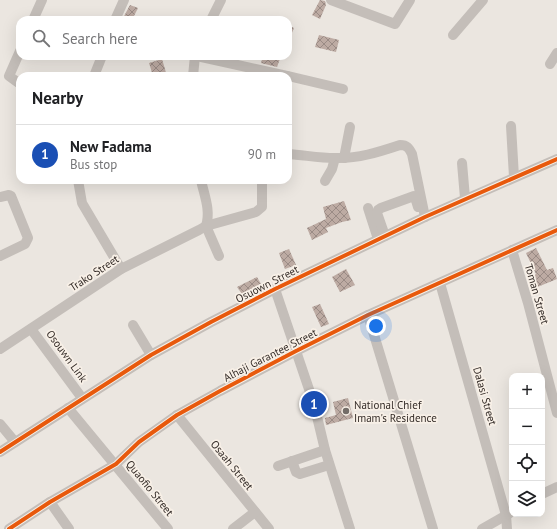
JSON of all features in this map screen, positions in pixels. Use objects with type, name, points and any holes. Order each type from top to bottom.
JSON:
[{"type":"street","points":[[35,16],[42,0]]},
{"type":"street","points":[[117,16],[124,0]]},
{"type":"street","points":[[213,16],[220,0]]},
{"type":"street","points":[[332,0],[395,24],[410,0]]},
{"type":"street","points":[[453,35],[483,0]]},
{"type":"street","points":[[550,64],[557,52]]},
{"type":"street","points":[[10,76],[16,60]]},
{"type":"street","points":[[96,72],[100,60]]},
{"type":"street","points":[[194,72],[195,60]]},
{"type":"street","points":[[213,60],[264,72]]},
{"type":"street","points":[[0,71],[16,81]]},
{"type":"street","points":[[292,77],[343,89]]},
{"type":"street","points":[[325,181],[340,158],[350,126]]},
{"type":"street","points":[[511,126],[514,177]]},
{"type":"street","points":[[292,154],[340,158],[372,154],[404,145],[408,147],[412,154],[423,218]]},
{"type":"street","name":"Osuown Street","points":[[0,452],[151,355],[275,289],[465,198],[557,159]]},
{"type":"street","points":[[462,163],[465,198]]},
{"type":"street","points":[[79,184],[82,203],[121,269]]},
{"type":"street","points":[[202,184],[208,210],[206,226],[218,256]]},
{"type":"street","name":"Trako Street","points":[[0,349],[121,269],[206,226],[256,212],[262,207],[262,184]]},
{"type":"street","points":[[0,197],[11,196],[28,238],[25,244],[0,256]]},
{"type":"street","points":[[381,238],[377,213],[381,208],[414,196],[423,218]]},
{"type":"street","points":[[368,208],[381,238]]},
{"type":"street","name":"Alhaji Garantee Street","points":[[9,529],[50,502],[116,464],[139,442],[177,415],[296,351],[368,315],[557,230]]},
{"type":"street","name":"Toman Street","points":[[512,250],[528,303],[557,413]]},
{"type":"street","name":"Dalasi Street","points":[[440,283],[509,514],[507,529]]},
{"type":"street","points":[[275,289],[314,404],[329,465],[350,529]]},
{"type":"street","points":[[368,315],[433,529]]},
{"type":"street","points":[[133,325],[151,355]]},
{"type":"street","name":"Osouwn Link","points":[[31,329],[82,398]]},
{"type":"street","name":"Quaofio Street","points":[[68,408],[116,464],[168,529]]},
{"type":"street","name":"Osaah Street","points":[[177,415],[269,529]]},
{"type":"street","points":[[0,424],[15,442]]},
{"type":"street","points":[[278,466],[325,450]]},
{"type":"street","points":[[292,460],[296,472],[300,474],[329,465]]},
{"type":"street","points":[[545,492],[557,486]]},
{"type":"street","points":[[50,502],[69,529]]},
{"type":"street","points":[[233,529],[255,512]]},
{"type":"street","points":[[482,529],[509,514]]},
{"type":"building","points":[[320,0],[325,1],[326,5],[320,19],[312,15]]},
{"type":"building","points":[[130,5],[138,8],[134,16],[124,16]]},
{"type":"building","points":[[319,35],[339,40],[336,52],[315,47]]},
{"type":"building","points":[[162,60],[166,72],[152,72],[149,63]]},
{"type":"building","points":[[262,60],[280,60],[277,67],[261,63]]},
{"type":"building","points":[[344,201],[351,220],[326,228],[328,232],[312,240],[307,228],[326,219],[323,207]]},
{"type":"building","points":[[536,248],[547,270],[553,268],[557,279],[535,288],[531,277],[536,274],[526,253]]},
{"type":"building","points":[[289,249],[296,265],[285,269],[279,253]]},
{"type":"building","points":[[346,269],[355,285],[340,292],[332,277]]},
{"type":"building","points":[[257,277],[261,284],[242,294],[237,287]]},
{"type":"building","points":[[320,304],[329,324],[321,327],[312,307]]},
{"type":"building","name":"National Chief Imam's Residence","points":[[348,398],[353,418],[326,425],[325,418],[336,415],[333,402]]},
{"type":"cycle path","points":[[0,452],[151,355],[211,322],[275,289],[425,217],[557,159]]},
{"type":"cycle path","points":[[9,529],[50,502],[116,464],[139,442],[177,415],[220,391],[368,315],[557,230]]},
{"type":"place","name":"New Fadama","points":[[314,404]]},
{"type":"place","name":"National Chief Imam's Residence","points":[[346,411]]}]
